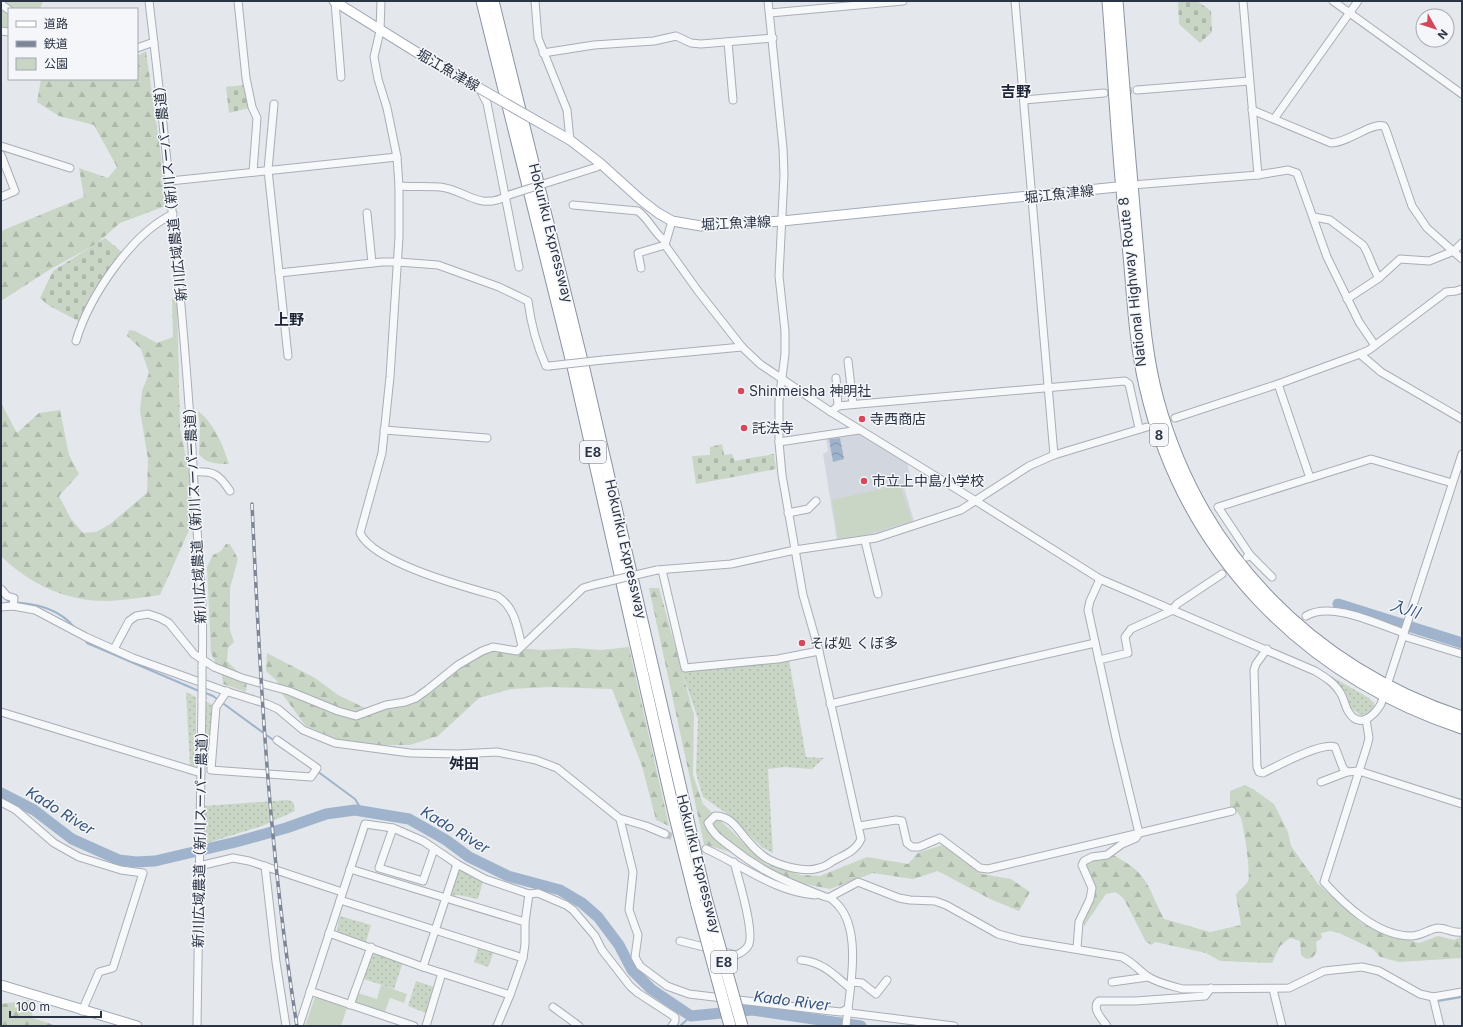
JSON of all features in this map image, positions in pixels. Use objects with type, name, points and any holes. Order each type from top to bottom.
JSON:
[{"type":"highway","name":"Hokuriku Expressway","points":[[482,1],[574,371],[675,817],[742,1026]]},
{"type":"highway","name":"Hokuriku Expressway","points":[[493,1],[584,369],[730,1026]]},
{"type":"highway","name":"National Highway Route 8","points":[[1108,1],[1127,186],[1152,375],[1163,418],[1176,456],[1198,501],[1227,548],[1274,603],[1339,656],[1416,700],[1462,717]]},
{"type":"highway","name":"National Highway Route 8","points":[[1117,1],[1132,307],[1144,386],[1160,441],[1194,515],[1208,537],[1242,582],[1284,626],[1335,666],[1384,696],[1462,728]]},
{"type":"main road","name":"堀江魚津線","points":[[334,2],[380,31],[570,140],[600,163],[641,200],[672,221],[695,226],[718,226],[782,221],[1127,186]]},
{"type":"main road","points":[[1,985],[82,1011],[137,1026]]},
{"type":"street","name":"新川広域農道（新川スーパー農道）","points":[[149,1],[170,181],[188,368],[202,663],[197,1026]]},
{"type":"street","points":[[238,1],[246,78],[252,107],[257,118],[253,172]]},
{"type":"street","points":[[381,1],[380,31],[374,57],[378,79],[387,108],[396,157],[399,186],[398,262],[382,453],[360,533],[364,541],[372,548],[426,575],[497,596],[506,601],[513,611],[522,646]]},
{"type":"street","points":[[535,1],[538,38],[567,110],[570,140]]},
{"type":"street","points":[[768,1],[783,148],[782,221],[779,276],[785,331],[785,354],[779,401],[779,442],[782,475],[803,594],[819,651],[861,839],[858,847],[819,868],[811,870],[790,867],[768,858],[748,841],[733,823],[724,816],[715,816],[708,823],[712,832],[752,864],[790,884],[826,897],[841,909],[846,920],[851,941],[852,965],[846,1026]]},
{"type":"street","points":[[770,13],[903,1]]},
{"type":"street","points":[[1015,1],[1047,389],[1054,456]]},
{"type":"street","points":[[1243,1],[1258,175]]},
{"type":"street","points":[[1334,1],[1462,94]]},
{"type":"street","points":[[1274,119],[1358,1]]},
{"type":"street","points":[[334,2],[342,77]]},
{"type":"street","points":[[543,53],[594,45],[654,41],[676,36],[691,43],[728,42],[772,38]]},
{"type":"street","points":[[138,48],[154,42]]},
{"type":"street","points":[[728,42],[733,100]]},
{"type":"street","points":[[1137,90],[1250,81]]},
{"type":"street","points":[[479,88],[487,103],[507,196],[519,267]]},
{"type":"street","points":[[1024,100],[1104,92]]},
{"type":"street","points":[[274,104],[268,170],[288,356]]},
{"type":"street","points":[[1252,110],[1331,142],[1337,143],[1352,138],[1377,125],[1384,126],[1412,206],[1427,228],[1462,259]]},
{"type":"street","points":[[1,146],[70,168]]},
{"type":"street","points":[[1,155],[15,191],[1,197]]},
{"type":"street","points":[[170,181],[396,157]]},
{"type":"street","points":[[399,186],[441,187],[482,202],[507,196],[597,167],[600,163]]},
{"type":"street","points":[[1127,186],[1258,175],[1288,170],[1297,173],[1314,217],[1327,257],[1359,322],[1374,344]]},
{"type":"street","points":[[573,205],[638,211],[642,214],[665,243],[698,291],[742,347],[760,364],[781,380],[1100,579],[1267,649],[1329,679],[1341,694],[1349,713],[1359,720],[1374,716],[1381,704],[1462,454]]},
{"type":"street","points":[[367,213],[372,264]]},
{"type":"street","points":[[76,341],[81,326],[102,288],[123,259],[141,237],[159,221],[173,214]]},
{"type":"street","points":[[1314,217],[1330,220],[1363,245],[1370,265],[1378,278]]},
{"type":"street","points":[[665,243],[672,221]]},
{"type":"street","points":[[641,268],[638,253],[665,243]]},
{"type":"street","points":[[1347,299],[1378,278],[1400,259],[1429,261],[1454,251],[1462,243]]},
{"type":"street","points":[[279,273],[398,262],[444,267],[499,287],[528,301],[531,324],[538,350],[546,366],[742,347]]},
{"type":"street","points":[[1175,418],[1278,384],[1369,350],[1374,344],[1446,292],[1462,289]]},
{"type":"street","points":[[1360,354],[1381,372],[1462,419]]},
{"type":"street","points":[[848,361],[853,404]]},
{"type":"street","points":[[836,378],[838,406]]},
{"type":"street","points":[[831,412],[838,406],[853,404],[1047,389],[1125,381],[1129,384],[1139,428]]},
{"type":"street","points":[[1278,384],[1310,478]]},
{"type":"street","points":[[114,649],[129,621],[136,616],[148,614],[169,623],[202,663],[228,674],[289,691],[338,711],[356,716],[386,705],[406,702],[416,698],[458,664],[482,651],[493,647],[517,651],[583,588],[660,570],[731,564],[795,550],[865,541],[947,516],[976,501],[1029,466],[1054,456],[1139,428],[1147,427]]},
{"type":"street","points":[[384,430],[487,438]]},
{"type":"street","points":[[779,442],[859,430]]},
{"type":"street","points":[[1272,578],[1248,556],[1218,507],[1371,459],[1452,483]]},
{"type":"street","points":[[193,472],[206,471],[216,474],[230,491]]},
{"type":"street","points":[[788,514],[808,509],[816,501]]},
{"type":"street","points":[[865,541],[878,594]]},
{"type":"street","points":[[660,570],[685,668],[778,659],[819,651]]},
{"type":"street","points":[[1099,660],[1128,653],[1125,637],[1131,629],[1171,610],[1177,604],[1222,574]]},
{"type":"street","points":[[1077,948],[1079,922],[1090,899],[1092,888],[1082,865],[1084,861],[1092,857],[1107,855],[1122,844],[1136,838],[1139,833],[1088,610],[1090,601],[1100,579]]},
{"type":"street","points":[[1,589],[14,603],[35,610],[86,637],[133,658],[267,704],[278,709],[303,730],[335,743],[410,754],[497,752],[536,760],[557,768],[620,819],[646,826],[665,834]]},
{"type":"street","points":[[1,607],[14,603]]},
{"type":"street","points":[[1306,616],[1311,613],[1336,611],[1462,654]]},
{"type":"street","points":[[830,704],[1095,643]]},
{"type":"street","points":[[1267,649],[1256,664],[1254,670],[1257,767],[1259,772],[1263,773],[1306,753],[1330,745],[1335,747],[1346,772]]},
{"type":"street","points":[[227,691],[218,705],[212,770],[311,777],[315,771],[277,740]]},
{"type":"street","points":[[1,712],[201,773]]},
{"type":"street","points":[[1366,719],[1369,738],[1324,882],[1346,906],[1365,919],[1396,934],[1418,935],[1437,928],[1462,932]]},
{"type":"street","points":[[1320,782],[1346,772],[1359,771],[1462,804]]},
{"type":"street","points":[[1,802],[21,814],[54,843],[79,856],[121,870],[143,873],[113,968],[99,972],[82,1011]]},
{"type":"street","points":[[859,826],[896,820],[902,821],[907,843],[912,847],[919,847],[940,838],[980,868],[988,869],[1232,811]]},
{"type":"street","points":[[620,819],[633,872],[629,910],[638,935],[635,957],[640,966],[668,986],[689,994],[841,1012],[848,1010]]},
{"type":"street","points":[[299,1026],[365,824],[394,828],[424,841],[457,864],[485,879],[529,894],[538,893],[566,905],[573,910],[595,936],[602,950],[630,986],[638,993],[675,1017],[672,1026]]},
{"type":"street","points":[[394,828],[379,868],[423,881],[434,849]]},
{"type":"street","points":[[706,849],[734,862],[776,885],[805,895],[826,897],[858,882],[899,898],[935,901],[946,905],[998,934],[1020,940],[1077,948],[1122,957],[1134,963],[1148,977]]},
{"type":"street","points":[[199,864],[233,858],[265,866],[342,892]]},
{"type":"street","points":[[680,941],[736,955],[743,952],[749,946],[751,937],[747,914],[734,862]]},
{"type":"street","points":[[423,967],[457,864]]},
{"type":"street","points":[[265,866],[275,954],[286,1026]]},
{"type":"street","points":[[350,869],[525,922]]},
{"type":"street","points":[[497,1026],[523,958],[526,944],[525,922],[529,894]]},
{"type":"street","points":[[340,900],[523,958]]},
{"type":"street","points":[[329,933],[442,974],[510,994]]},
{"type":"street","points":[[350,1005],[371,947]]},
{"type":"street","points":[[801,960],[814,961],[821,964],[850,985],[862,983],[876,994],[887,980]]},
{"type":"street","points":[[1112,982],[1148,977],[1183,988],[1273,989],[1289,988],[1324,971],[1362,967],[1379,972],[1420,994],[1433,997],[1462,992]]},
{"type":"street","points":[[426,1026],[442,974]]},
{"type":"street","points":[[1107,1026],[1095,1008],[1095,1004],[1099,1000],[1135,1001],[1205,996],[1211,988]]},
{"type":"street","points":[[1273,989],[1282,1026]]},
{"type":"street","points":[[310,991],[414,1026]]},
{"type":"street","points":[[1433,997],[1440,1026]]},
{"type":"street","points":[[553,1008],[579,1026]]},
{"type":"street","points":[[848,1010],[850,1013],[954,1026]]},
{"type":"shaded area","points":[[856,433],[907,461],[911,481],[903,484],[914,521],[865,537],[837,541],[823,454],[828,451],[826,438]]},
{"type":"green space","points":[[1,1],[43,1],[40,8],[8,8],[8,28],[1,29]]},
{"type":"green space","points":[[1178,1],[1197,1],[1211,11],[1212,32],[1200,43],[1179,24]]},
{"type":"green space","points":[[146,51],[168,205],[120,223],[96,244],[49,270],[1,301],[1,231],[84,197],[79,168],[108,178],[117,167],[94,125],[59,116],[37,102],[41,80],[138,80],[138,55]]},
{"type":"green space","points":[[243,85],[249,108],[229,113],[226,87]]},
{"type":"green space","points":[[105,238],[123,253],[80,322],[48,305],[40,298],[53,271]]},
{"type":"green space","points":[[177,297],[180,428],[190,477],[190,528],[160,595],[115,601],[93,601],[64,595],[37,583],[24,575],[1,556],[1,403],[17,433],[39,413],[60,410],[69,455],[79,474],[59,496],[71,519],[83,533],[96,532],[110,524],[147,493],[148,459],[140,411],[142,391],[149,373],[141,349],[127,336],[129,330],[135,331],[157,343],[173,337],[172,298]]},
{"type":"green space","points":[[198,411],[213,428],[221,442],[229,464],[209,462],[199,454],[200,428]]},
{"type":"green space","points":[[722,444],[724,455],[732,454],[735,461],[774,454],[776,469],[696,484],[692,456],[710,455],[710,447]]},
{"type":"green space","points":[[900,485],[912,521],[865,535],[838,539],[832,500]]},
{"type":"green space","points":[[226,544],[230,544],[238,559],[230,588],[230,630],[234,642],[228,648],[227,661],[239,673],[247,676],[246,692],[223,684],[222,676],[211,653],[207,567],[213,555],[221,551]]},
{"type":"green space","points":[[649,588],[659,588],[694,715],[693,775],[703,804],[766,864],[801,875],[820,876],[867,857],[908,864],[918,853],[942,845],[982,874],[1011,879],[1030,892],[1019,911],[990,899],[938,871],[913,879],[873,873],[830,889],[795,882],[733,853],[704,844]]},
{"type":"green space","points":[[493,646],[542,650],[575,648],[601,650],[629,647],[669,826],[656,820],[642,766],[612,689],[550,687],[511,689],[479,698],[438,736],[410,745],[349,745],[305,725],[283,695],[277,681],[266,671],[267,653],[315,678],[338,695],[365,708],[399,702],[440,683],[465,661]]},
{"type":"green space","points":[[789,660],[806,757],[824,758],[812,769],[785,767],[768,769],[773,853],[763,848],[726,813],[703,797],[696,773],[698,719],[682,672]]},
{"type":"green space","points":[[1334,678],[1369,698],[1374,703],[1374,708],[1368,714],[1360,715],[1351,708],[1346,693]]},
{"type":"green space","points":[[186,692],[196,697],[196,766],[190,766]]},
{"type":"green space","points":[[205,701],[214,706],[209,768],[204,767]]},
{"type":"green space","points":[[1245,785],[1274,804],[1288,832],[1291,846],[1318,884],[1361,923],[1388,934],[1419,943],[1438,936],[1454,940],[1462,936],[1462,958],[1399,962],[1380,957],[1373,949],[1339,933],[1331,931],[1321,933],[1322,938],[1316,942],[1317,952],[1312,958],[1306,959],[1301,955],[1300,941],[1290,938],[1280,946],[1272,963],[1220,961],[1206,953],[1155,942],[1152,945],[1146,942],[1124,899],[1116,892],[1106,894],[1084,926],[1087,909],[1095,891],[1091,877],[1084,867],[1087,863],[1113,855],[1125,862],[1141,875],[1164,919],[1210,932],[1241,925],[1236,895],[1248,881],[1248,860],[1241,818],[1234,808],[1230,807],[1230,791]]},
{"type":"green space","points":[[288,800],[293,802],[295,811],[262,826],[204,844],[204,806]]},
{"type":"green space","points":[[461,869],[483,881],[478,899],[458,895],[453,896],[451,891],[457,872]]},
{"type":"green space","points":[[340,916],[371,925],[366,942],[339,933],[337,929]]},
{"type":"green space","points":[[479,946],[494,951],[488,967],[474,962]]},
{"type":"green space","points":[[376,951],[403,962],[394,989],[364,979],[372,954]]},
{"type":"green space","points":[[416,981],[434,987],[426,1013],[408,1006]]},
{"type":"green space","points":[[381,985],[407,994],[404,1003],[390,998],[384,1014],[358,1006],[356,1001],[358,993],[377,999]]},
{"type":"green space","points":[[315,997],[347,1008],[341,1026],[305,1026]]},
{"type":"green space","points":[[29,1000],[33,1018],[57,1026],[1,1026],[1,1004]]},
{"type":"water","points":[[840,438],[844,459],[833,462],[829,439]]},
{"type":"waterway","points":[[5,598],[9,602],[37,605],[54,611],[76,629]]},
{"type":"waterway","name":"入川","points":[[1338,604],[1462,643]]},
{"type":"waterway","points":[[84,639],[87,643],[199,691]]},
{"type":"waterway","points":[[203,692],[213,696],[276,742]]},
{"type":"waterway","points":[[317,771],[355,799],[363,812]]},
{"type":"waterway","name":"Kado River","points":[[1,793],[34,810],[72,839],[119,860],[136,862],[155,861],[236,842],[286,828],[326,814],[355,810],[409,819],[446,840],[469,857],[508,876],[560,890],[582,903],[598,917],[619,945],[632,970],[651,989],[691,1016],[752,1010],[861,1026]]},
{"type":"waterway","points":[[1438,1001],[1462,997]]},
{"type":"waterway","points":[[680,1026],[691,1016]]},
{"type":"tunnel","points":[[1104,93],[1137,90]]},
{"type":"tunnel","points":[[665,834],[682,840]]},
{"type":"railway","points":[[252,504],[258,635],[267,766],[279,896],[297,1026]]},
{"type":"place","name":"Shinmeisha 神明社","points":[[741,391]]},
{"type":"place","name":"寺西商店","points":[[862,419]]},
{"type":"place","name":"託法寺","points":[[744,428]]},
{"type":"place","name":"市立上中島小学校","points":[[864,481]]},
{"type":"place","name":"そば処 くぼ多","points":[[802,643]]},
{"type":"district","name":"吉野","points":[[1016,92]]},
{"type":"district","name":"上野","points":[[289,320]]},
{"type":"district","name":"舛田","points":[[464,764]]}]
